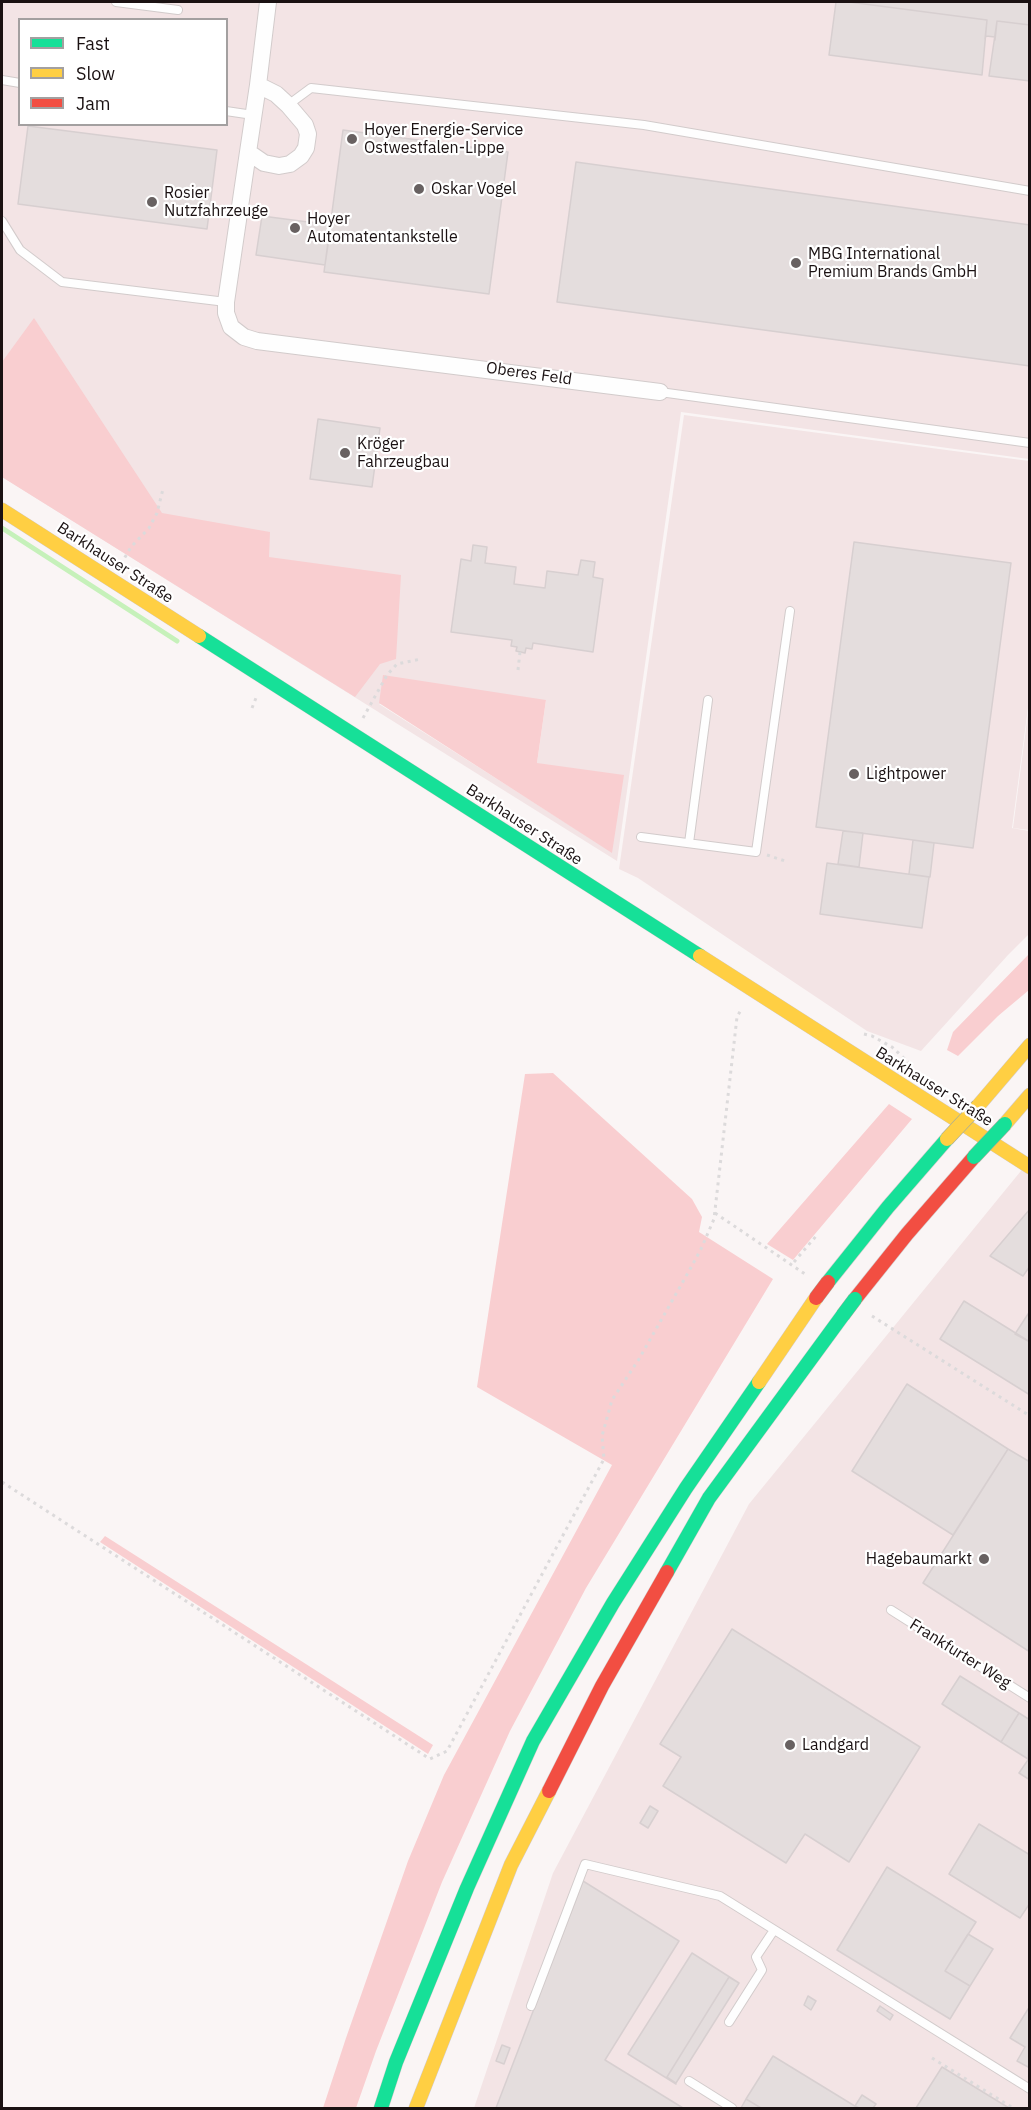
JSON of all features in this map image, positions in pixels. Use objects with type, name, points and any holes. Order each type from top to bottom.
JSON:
[{"type":"main road","name":"Barkhauser Straße","points":[[2,510],[1029,1167]]},
{"type":"main road","points":[[381,2109],[396,2062],[463,1899],[533,1742],[619,1593],[686,1488],[816,1298],[888,1208],[1029,1045]]},
{"type":"main road","points":[[978,1106],[1029,1058]]},
{"type":"main road","points":[[1005,1124],[1029,1095]]},
{"type":"main road","points":[[416,2109],[511,1865],[602,1686],[709,1498],[855,1299],[907,1234],[974,1157],[1029,1101]]},
{"type":"street","name":"Oberes Feld","points":[[268,2],[226,302],[226,313],[231,327],[244,337],[257,341],[660,392]]},
{"type":"street","points":[[248,152],[264,163],[279,166],[290,164],[301,156],[306,148],[308,134],[305,125],[276,94],[258,85]]},
{"type":"lane","points":[[116,2],[177,10]]},
{"type":"lane","points":[[2,80],[18,83]]},
{"type":"lane","points":[[288,105],[311,88],[644,126],[1029,191]]},
{"type":"lane","points":[[228,111],[253,115]]},
{"type":"lane","points":[[2,221],[20,250],[62,282],[226,302]]},
{"type":"lane","name":"Oberes Feld","points":[[660,392],[1029,443]]},
{"type":"lane","points":[[641,837],[756,852],[790,611]]},
{"type":"lane","points":[[689,843],[708,700]]},
{"type":"lane","name":"Frankfurter Weg","points":[[891,1610],[1029,1698]]},
{"type":"lane","points":[[531,2006],[585,1864],[720,1896],[1029,2089]]},
{"type":"lane","points":[[729,2022],[762,1970],[756,1957],[774,1930]]},
{"type":"lane","points":[[690,2081],[732,2109]]},
{"type":"path","points":[[120,565],[131,547],[149,528],[157,513],[164,489]]},
{"type":"path","points":[[518,670],[520,652]]},
{"type":"path","points":[[361,722],[387,675],[397,664],[421,658]]},
{"type":"path","points":[[756,852],[788,862]]},
{"type":"path","points":[[2,1482],[430,1759],[447,1751],[604,1459],[602,1436],[612,1400],[639,1359],[701,1249],[715,1213],[737,1017],[751,991]]},
{"type":"path","points":[[715,1213],[794,1265],[817,1235]]},
{"type":"path","points":[[883,1323],[1029,1416]]},
{"type":"path","points":[[932,2058],[1013,2109]]},
{"type":"shaded area","points":[[2,2],[1029,2],[1029,459],[681,412],[617,861],[2,477]],"holes":[[[546,700],[537,763],[612,852],[379,704]]]},
{"type":"shaded area","points":[[34,318],[162,513],[270,532],[269,557],[401,575],[396,659],[380,664],[355,697],[2,477],[2,362]]},
{"type":"shaded area","points":[[684,415],[1029,461],[1030,693],[1012,828],[1029,831],[1029,934],[921,1051],[867,1031],[638,878],[619,869]]},
{"type":"shaded area","points":[[383,675],[546,700],[537,763],[624,775],[612,853],[379,703]]},
{"type":"shaded area","points":[[1029,705],[1030,830],[1013,828]]},
{"type":"shaded area","points":[[1029,954],[1029,990],[998,1016],[958,1056],[947,1050],[953,1032]]},
{"type":"shaded area","points":[[553,1073],[692,1199],[702,1217],[699,1232],[773,1279],[586,1588],[510,1731],[442,1882],[356,2108],[323,2108],[408,1861],[444,1775],[612,1465],[477,1387],[525,1074]]},
{"type":"shaded area","points":[[889,1104],[912,1119],[793,1260],[767,1244]]},
{"type":"shaded area","points":[[1029,1161],[1029,2108],[474,2108],[553,1873],[749,1504]]},
{"type":"shaded area","points":[[105,1536],[433,1745],[428,1754],[100,1542]]},
{"type":"building","points":[[836,2],[987,20],[982,75],[829,55]]},
{"type":"building","points":[[849,2],[1030,2],[1030,25],[997,21],[995,40],[995,37],[986,36],[985,39],[987,20]]},
{"type":"building","points":[[997,21],[1030,25],[1030,81],[989,76]]},
{"type":"building","points":[[28,126],[217,150],[207,229],[18,204]]},
{"type":"building","name":"Oskar Vogel","points":[[343,130],[508,152],[489,294],[324,272]]},
{"type":"building","name":"MBG International Premium Brands GmbH","points":[[576,162],[1030,225],[1030,366],[557,302]]},
{"type":"building","points":[[262,216],[331,225],[325,265],[256,255]]},
{"type":"building","name":"Kröger Fahrzeugbau","points":[[318,419],[380,428],[372,487],[310,479]]},
{"type":"building","points":[[854,542],[1011,563],[973,848],[816,827]]},
{"type":"building","points":[[473,545],[487,547],[485,563],[516,567],[514,584],[545,588],[547,571],[578,575],[581,560],[595,562],[593,577],[603,579],[593,652],[533,643],[532,649],[526,648],[525,653],[516,651],[517,647],[511,646],[512,640],[451,632],[461,559],[471,561]]},
{"type":"building","points":[[843,831],[863,833],[859,867],[838,864]]},
{"type":"building","points":[[913,840],[934,843],[930,877],[909,874]]},
{"type":"building","points":[[827,863],[929,877],[922,928],[820,914]]},
{"type":"building","points":[[1030,1209],[1030,1266],[1023,1276],[990,1256]]},
{"type":"building","points":[[964,1301],[1030,1342],[1030,1395],[940,1339]]},
{"type":"building","points":[[1030,1311],[1030,1342],[1015,1334]]},
{"type":"building","points":[[907,1384],[1008,1449],[953,1535],[852,1471]]},
{"type":"building","name":"Hagebaumarkt","points":[[1008,1449],[1030,1462],[1030,1652],[923,1583]]},
{"type":"building","name":"Landgard","points":[[732,1629],[920,1747],[849,1862],[805,1834],[786,1863],[663,1786],[681,1757],[660,1744]]},
{"type":"building","points":[[960,1676],[1019,1713],[1001,1742],[942,1704]]},
{"type":"building","points":[[1019,1713],[1030,1720],[1028,1759],[1001,1742]]},
{"type":"building","points":[[1030,1757],[1030,1780],[1019,1773]]},
{"type":"building","points":[[650,1806],[658,1811],[648,1828],[640,1823]]},
{"type":"building","points":[[979,1824],[1030,1855],[1030,1903],[1020,1918],[949,1874]]},
{"type":"building","points":[[887,1867],[976,1922],[945,1971],[970,1986],[950,2019],[837,1950]]},
{"type":"building","points":[[583,1881],[679,1941],[605,2060],[683,2108],[496,2108]]},
{"type":"building","points":[[968,1934],[993,1949],[970,1986],[945,1971]]},
{"type":"building","points":[[692,1953],[739,1983],[729,1977],[667,2077],[676,2084],[628,2054]]},
{"type":"building","points":[[729,1977],[739,1983],[676,2083],[667,2077]]},
{"type":"building","points":[[808,1996],[816,2001],[811,2010],[804,2005]]},
{"type":"building","points":[[880,2006],[893,2015],[890,2020],[877,2011]]},
{"type":"building","points":[[1030,2006],[1030,2068],[1017,2061],[1025,2047],[1010,2038]]},
{"type":"building","points":[[502,2045],[510,2048],[504,2064],[496,2061]]},
{"type":"building","points":[[773,2056],[858,2108],[761,2108],[746,2099]]},
{"type":"building","points":[[942,2067],[1009,2108],[916,2108]]},
{"type":"building","points":[[862,2095],[876,2104],[873,2108],[855,2106]]},
{"type":"building","points":[[746,2099],[761,2108],[741,2108]]},
{"type":"waterway","points":[[2,528],[177,641]]},
{"type":"traffic: fast","points":[[199,636],[700,956]]},
{"type":"traffic: fast","points":[[974,1157],[1005,1124]]},
{"type":"traffic: fast","points":[[828,1282],[888,1207],[947,1139]]},
{"type":"traffic: fast","points":[[843,1315],[855,1299]]},
{"type":"traffic: fast","points":[[667,1572],[709,1498],[843,1315]]},
{"type":"traffic: fast","points":[[381,2108],[396,2062],[467,1888],[533,1741],[613,1603],[686,1488],[759,1382]]},
{"type":"traffic: slow","points":[[2,510],[199,636]]},
{"type":"traffic: slow","points":[[700,956],[1030,1167]]},
{"type":"traffic: slow","points":[[978,1106],[1030,1045]]},
{"type":"traffic: slow","points":[[1005,1124],[1030,1095]]},
{"type":"traffic: slow","points":[[947,1139],[978,1106]]},
{"type":"traffic: slow","points":[[759,1382],[816,1298]]},
{"type":"traffic: slow","points":[[416,2108],[511,1865],[549,1791]]},
{"type":"traffic: jam","points":[[855,1299],[907,1234],[974,1157]]},
{"type":"traffic: jam","points":[[816,1298],[828,1282]]},
{"type":"traffic: jam","points":[[549,1791],[602,1686],[667,1572]]},
{"type":"place","name":"Hoyer Energie-Service Ostwestfalen-Lippe","points":[[352,139]]},
{"type":"place","name":"Oskar Vogel","points":[[419,189]]},
{"type":"place","name":"Rosier Nutzfahrzeuge","points":[[152,202]]},
{"type":"place","name":"Hoyer Automatentankstelle","points":[[295,228]]},
{"type":"place","name":"MBG International Premium Brands GmbH","points":[[796,263]]},
{"type":"place","name":"Kröger Fahrzeugbau","points":[[345,453]]},
{"type":"place","name":"Lightpower","points":[[854,774]]},
{"type":"place","name":"Hagebaumarkt","points":[[984,1559]]},
{"type":"place","name":"Landgard","points":[[790,1745]]}]
